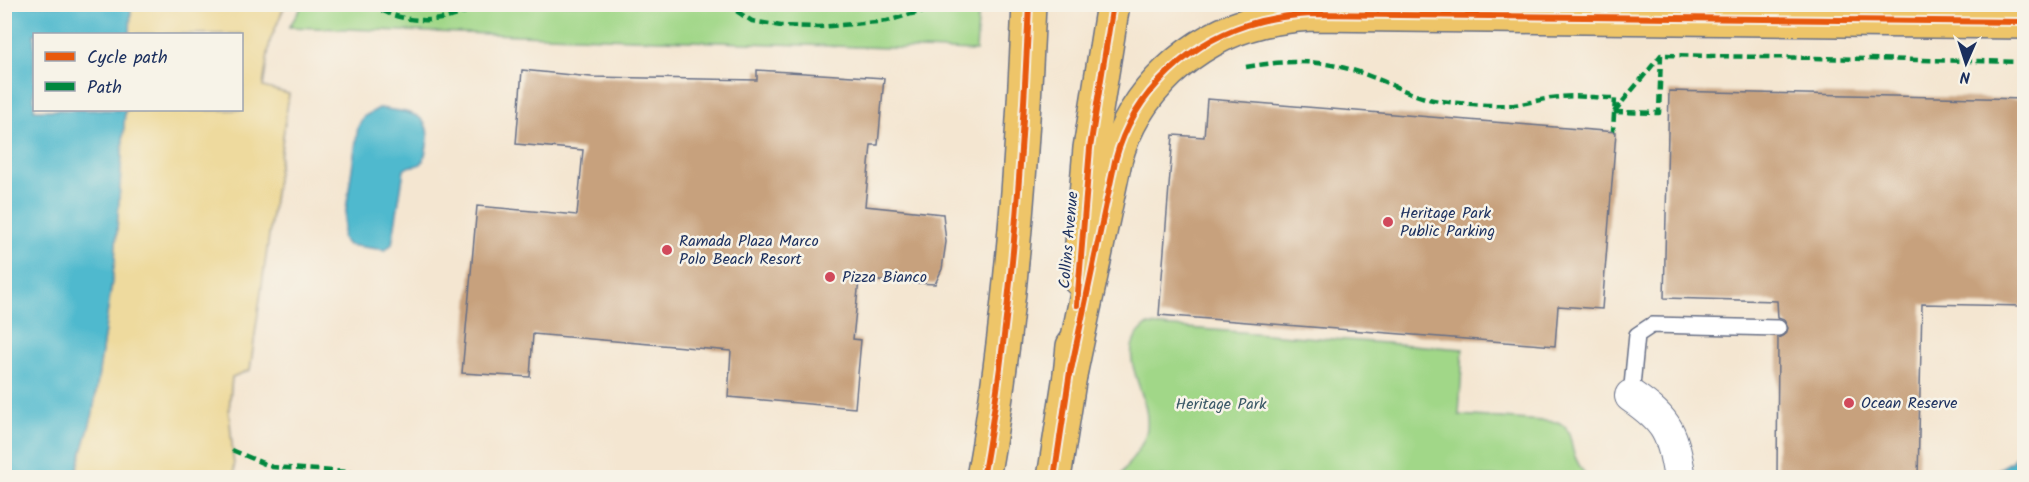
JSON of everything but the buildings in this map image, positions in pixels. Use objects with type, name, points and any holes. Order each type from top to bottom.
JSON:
[{"type":"main road","points":[[983,477],[996,396],[1012,264],[1025,100],[1029,4]]},
{"type":"main road","name":"Collins Avenue","points":[[1054,477],[1070,375],[1090,148],[1113,5]]},
{"type":"main road","points":[[1070,375],[1113,171],[1120,142],[1129,123],[1140,104],[1170,71],[1190,55],[1210,42],[1260,21],[1311,14],[2025,22]]},
{"type":"street","points":[[1631,396],[1664,424],[1674,446],[1680,477]]},
{"type":"lane","points":[[1631,396],[1636,335],[1652,325],[1778,328]]},
{"type":"green space","points":[[303,5],[979,5],[976,51],[289,27]]},
{"type":"green space","name":"Heritage Park","points":[[1147,325],[1463,349],[1459,415],[1558,422],[1568,431],[1573,451],[1587,477],[1120,477],[1146,435],[1147,414],[1132,360],[1132,348],[1137,336]]},
{"type":"sand","points":[[131,5],[285,5],[270,41],[263,87],[289,94],[250,370],[232,377],[229,411],[235,477],[75,478],[93,413],[115,260],[125,111],[243,111],[243,33],[130,33]]},
{"type":"water","points":[[4,5],[131,5],[130,33],[33,33],[33,111],[125,111],[115,260],[93,413],[75,477],[5,477]]},
{"type":"water","points":[[379,108],[415,115],[426,125],[428,134],[422,163],[404,170],[392,244],[385,250],[348,245],[342,238],[358,127],[363,117]]},
{"type":"water","points":[[2024,444],[2024,477],[1985,477],[2011,462]]},
{"type":"marked path","points":[[370,4],[397,16],[426,20],[454,16],[481,4]]},
{"type":"marked path","points":[[725,4],[752,21],[781,26],[819,27],[887,21],[911,14],[968,4]]},
{"type":"marked path","points":[[1614,112],[1659,113],[1661,55],[2024,62]]},
{"type":"marked path","points":[[1614,112],[1661,55]]},
{"type":"marked path","points":[[1246,67],[1294,62],[1324,64],[1356,71],[1423,98],[1468,104],[1514,105],[1567,96],[1615,98],[1613,131]]},
{"type":"marked path","points":[[232,450],[272,467],[409,478]]},
{"type":"marked path","points":[[562,478],[585,474]]},
{"type":"cycle path","points":[[983,478],[1001,360],[1014,242],[1029,4]]},
{"type":"cycle path","points":[[1077,305],[1090,148],[1113,4]]},
{"type":"cycle path","points":[[1070,375],[1115,161],[1124,136],[1136,112],[1169,72],[1212,40],[1236,29],[1261,21],[1311,14],[2024,22]]},
{"type":"cycle path","points":[[1054,478],[1071,365]]},
{"type":"place","name":"Heritage Park Public Parking","points":[[1388,222]]},
{"type":"place","name":"Ramada Plaza Marco Polo Beach Resort","points":[[667,250]]},
{"type":"place","name":"Pizza Bianco","points":[[830,277]]},
{"type":"place","name":"Ocean Reserve","points":[[1849,403]]}]
